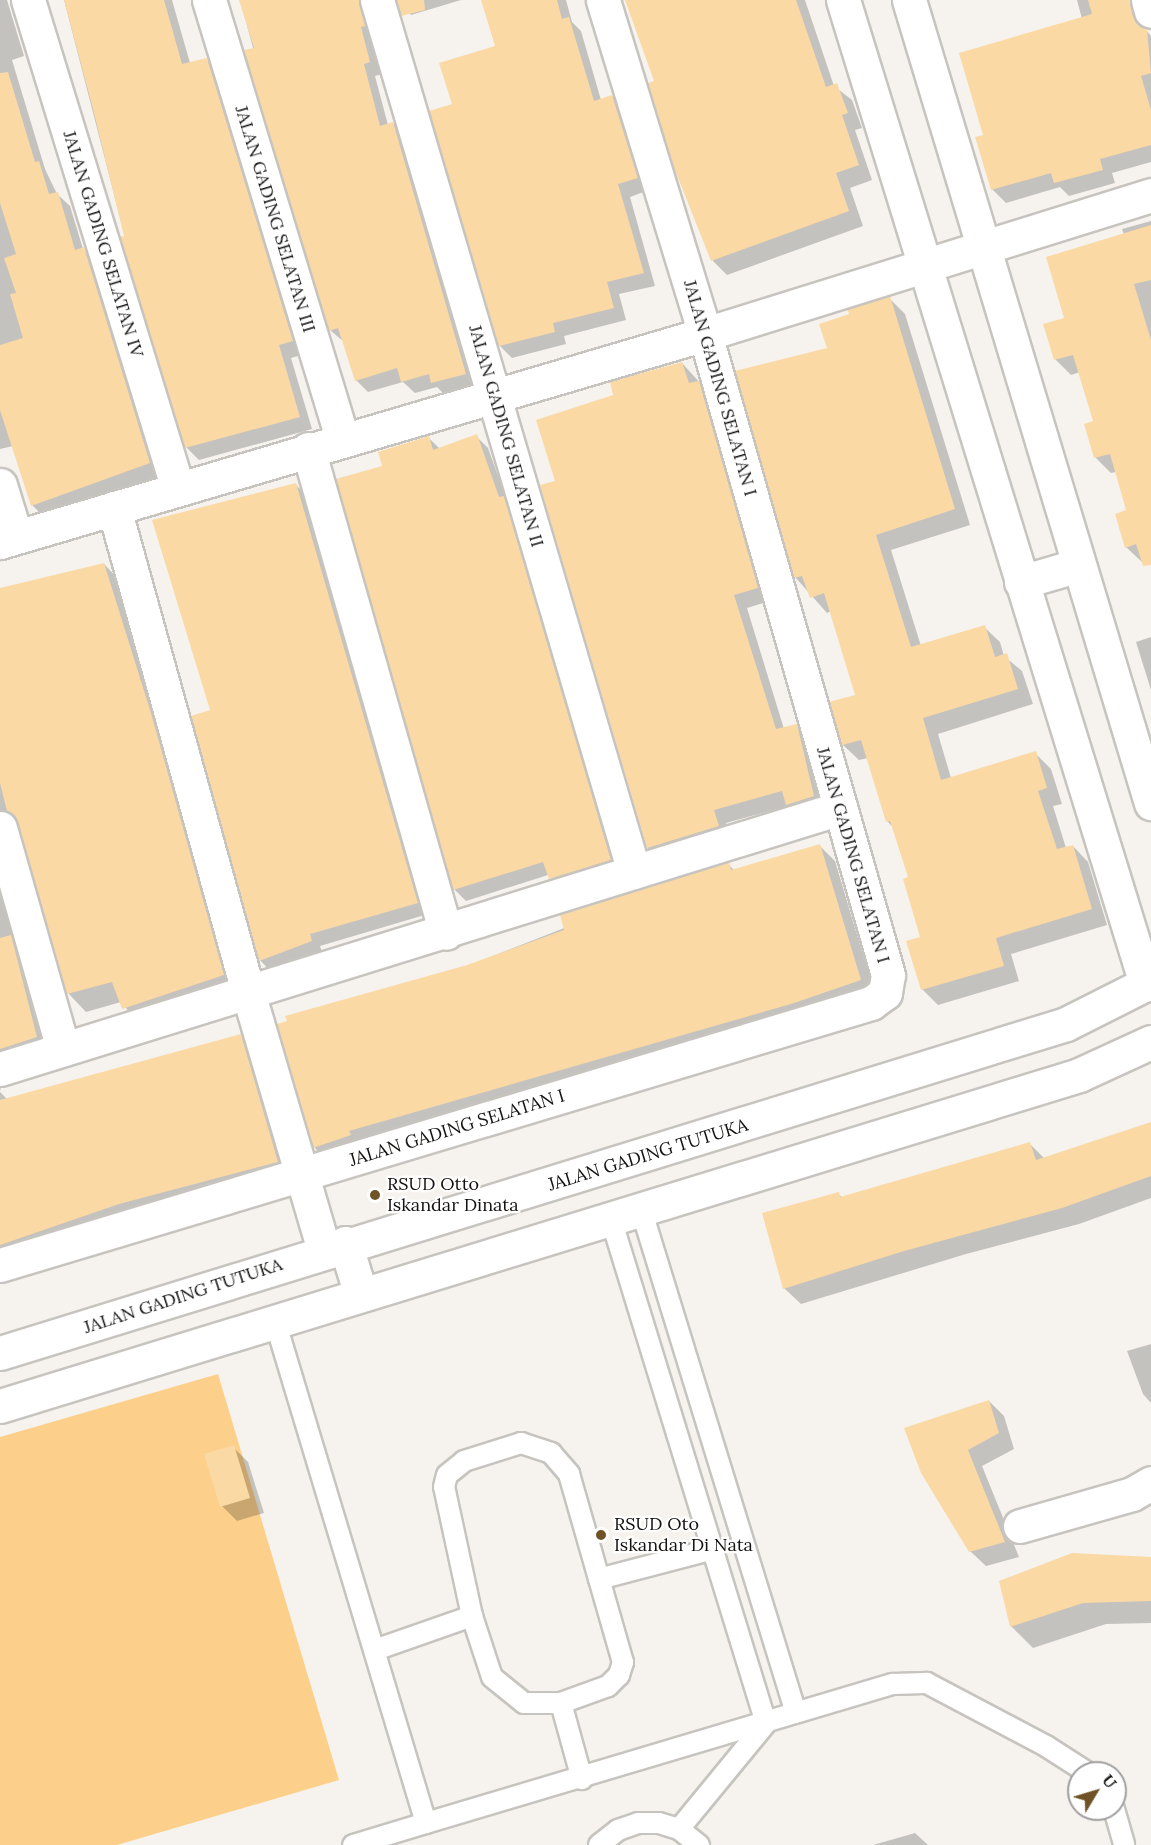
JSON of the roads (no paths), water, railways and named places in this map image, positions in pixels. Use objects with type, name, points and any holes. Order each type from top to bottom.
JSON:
[{"type":"street","name":"JALAN GADING SELATAN IV","points":[[28,0],[178,489]]},
{"type":"street","name":"JALAN GADING SELATAN III","points":[[209,0],[342,439]]},
{"type":"street","name":"JALAN GADING SELATAN II","points":[[377,0],[634,872]]},
{"type":"street","name":"JALAN GADING SELATAN I","points":[[0,1265],[881,998],[888,988],[888,975],[705,334],[603,0]]},
{"type":"street","points":[[843,0],[1021,582],[1148,982]]},
{"type":"street","points":[[909,0],[1151,803]]},
{"type":"street","points":[[1148,0],[1151,11]]},
{"type":"street","points":[[0,485],[8,540],[493,394],[705,334],[925,263],[1151,195]]},
{"type":"street","points":[[308,449],[446,933]]},
{"type":"street","points":[[114,508],[248,992],[303,1174],[335,1247],[361,1295]]},
{"type":"street","points":[[1021,582],[1079,565]]},
{"type":"street","points":[[0,1069],[446,933],[840,808]]},
{"type":"street","points":[[0,828],[63,1049]]},
{"type":"street","name":"JALAN GADING TUTUKA","points":[[0,1353],[335,1247],[687,1144],[1066,1024],[1148,982]]},
{"type":"street","points":[[0,1406],[1078,1075],[1151,1042]]},
{"type":"street","points":[[1020,1526],[1132,1494],[1151,1483]]},
{"type":"lane","points":[[626,1214],[660,1376],[766,1723]]},
{"type":"lane","points":[[626,1214],[796,1713]]},
{"type":"lane","points":[[275,1322],[426,1823]]},
{"type":"lane","points":[[521,1443],[551,1453],[569,1474],[599,1579],[623,1662],[619,1675],[608,1686],[561,1703],[524,1703],[508,1694],[492,1677],[472,1616],[444,1487],[447,1475],[464,1461],[521,1443]]},
{"type":"lane","points":[[599,1579],[713,1549]]},
{"type":"lane","points":[[375,1650],[472,1616]]},
{"type":"lane","points":[[353,1845],[582,1779],[893,1684],[927,1683],[1046,1746],[1069,1761]]},
{"type":"lane","points":[[561,1703],[582,1779]]},
{"type":"lane","points":[[679,1829],[766,1723]]},
{"type":"lane","points":[[1117,1821],[1124,1845]]},
{"type":"lane","points":[[599,1845],[618,1830],[638,1823],[660,1822],[679,1829],[699,1845]]},
{"type":"place","name":"RSUD Otto Iskandar Dinata","points":[[375,1195]]},
{"type":"place","name":"RSUD Oto Iskandar Di Nata","points":[[601,1535]]}]
